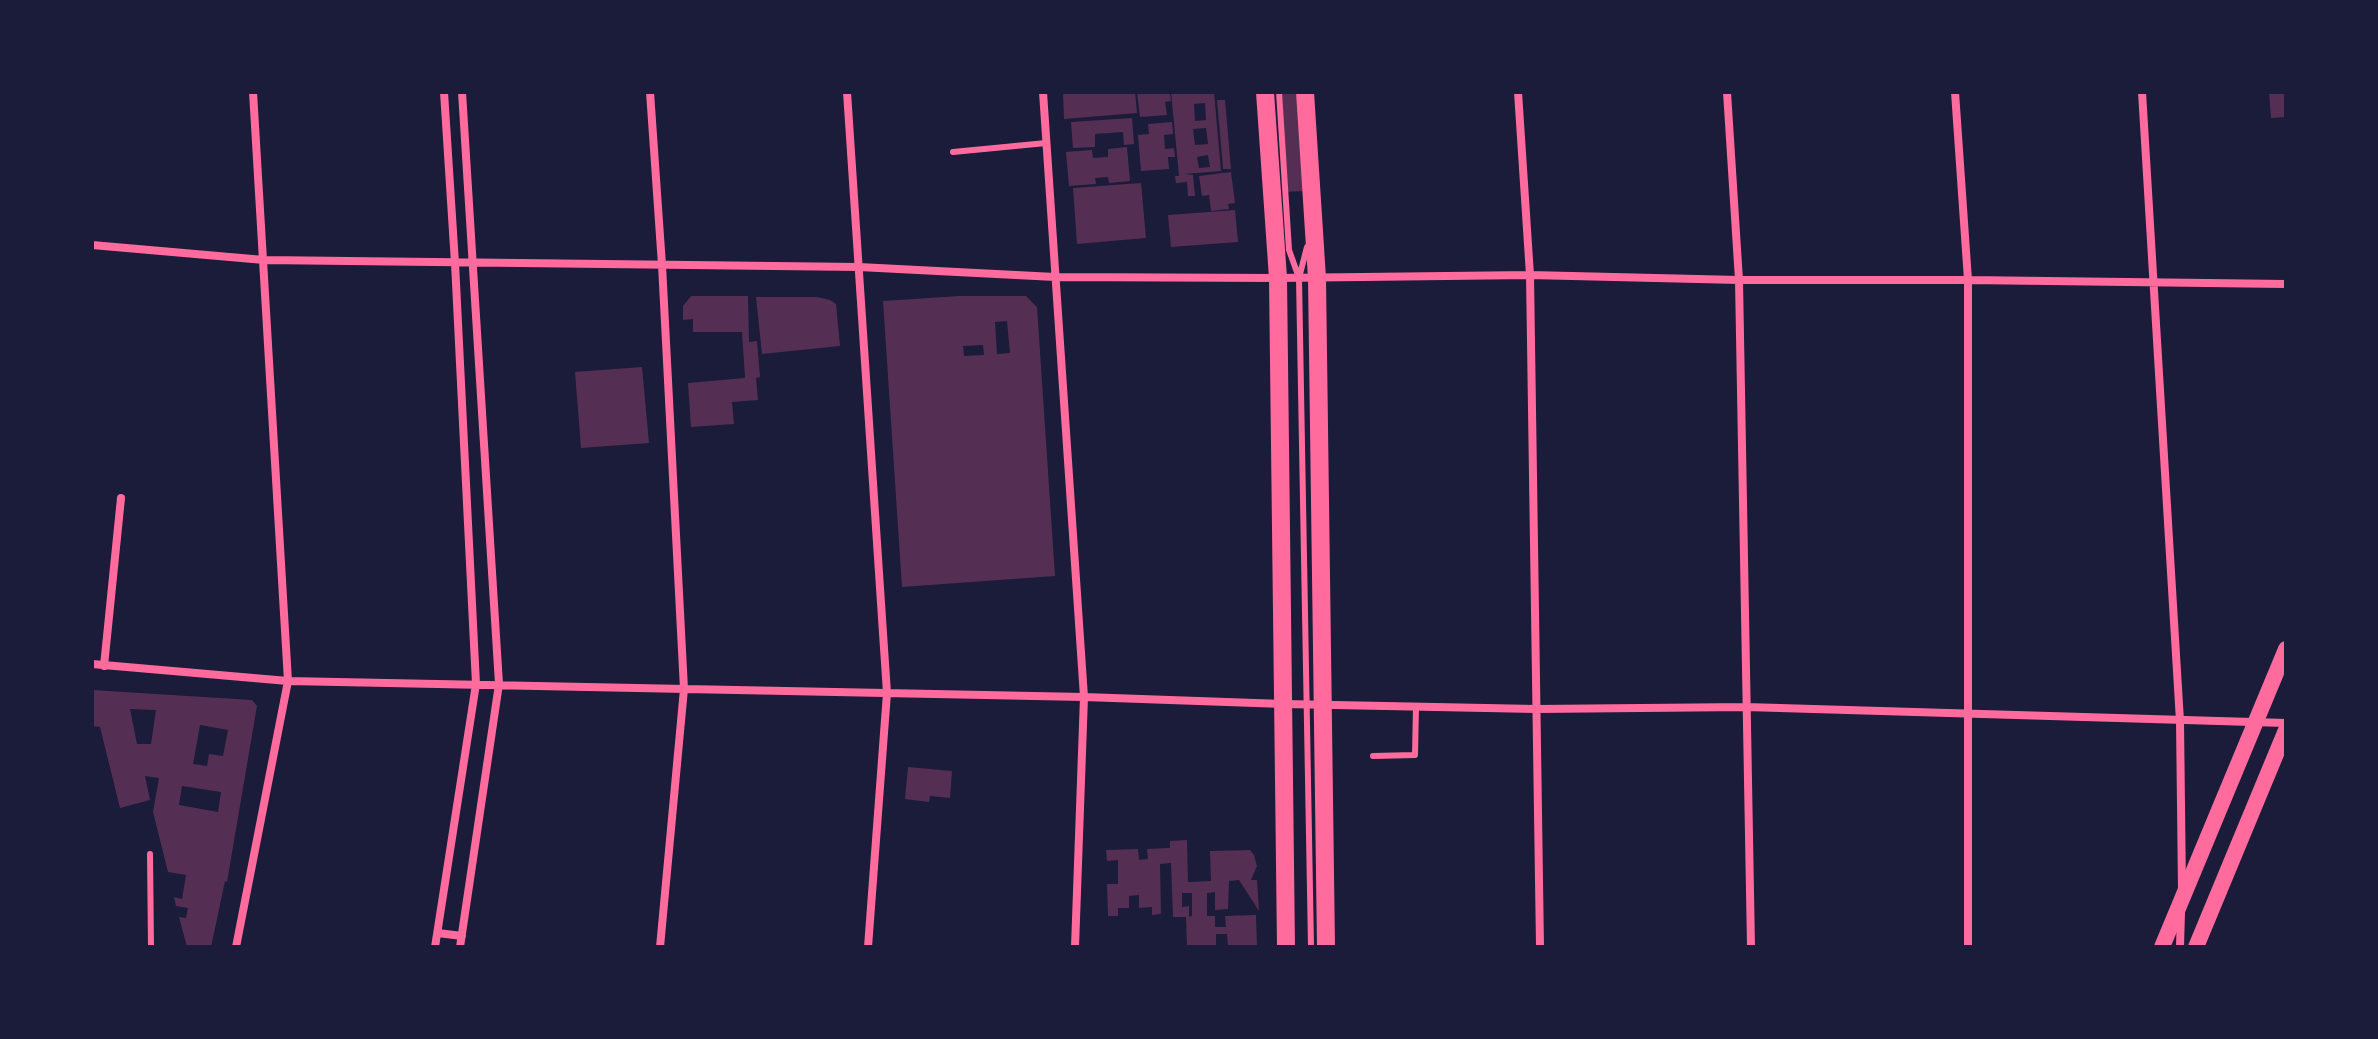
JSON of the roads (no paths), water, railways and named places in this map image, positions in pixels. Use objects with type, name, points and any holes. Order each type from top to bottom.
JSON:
[{"type":"main road","points":[[1265,92],[1278,278],[1286,947]]},
{"type":"main road","points":[[1305,92],[1316,704],[1326,947]]},
{"type":"main road","points":[[2162,947],[2286,649]]},
{"type":"main road","points":[[2196,947],[2286,730]]},
{"type":"street","points":[[236,947],[288,681],[253,92]]},
{"type":"street","points":[[435,947],[476,684],[444,92]]},
{"type":"street","points":[[460,947],[499,684],[462,92]]},
{"type":"street","points":[[650,92],[684,689],[660,947]]},
{"type":"street","points":[[847,92],[887,693],[868,947]]},
{"type":"street","points":[[1043,92],[1084,697],[1075,947]]},
{"type":"street","points":[[1518,92],[1530,275],[1540,947]]},
{"type":"street","points":[[1727,92],[1739,280],[1751,947]]},
{"type":"street","points":[[1955,92],[1968,280],[1968,947]]},
{"type":"street","points":[[2142,92],[2180,721],[2180,947]]},
{"type":"street","points":[[92,245],[264,260],[859,267],[1055,277],[1530,275],[1739,280],[2286,284]]},
{"type":"street","points":[[104,666],[121,498]]},
{"type":"street","points":[[92,664],[288,681],[1536,709],[1746,707],[2286,723]]},
{"type":"street","points":[[438,933],[462,936]]},
{"type":"lane","points":[[1279,92],[1289,250],[1308,278]]},
{"type":"lane","points":[[1297,92],[1308,278]]},
{"type":"lane","points":[[953,152],[1046,143]]},
{"type":"lane","points":[[1311,947],[1316,704]]},
{"type":"lane","points":[[1373,756],[1415,755],[1416,706]]},
{"type":"lane","points":[[150,854],[151,947]]}]
